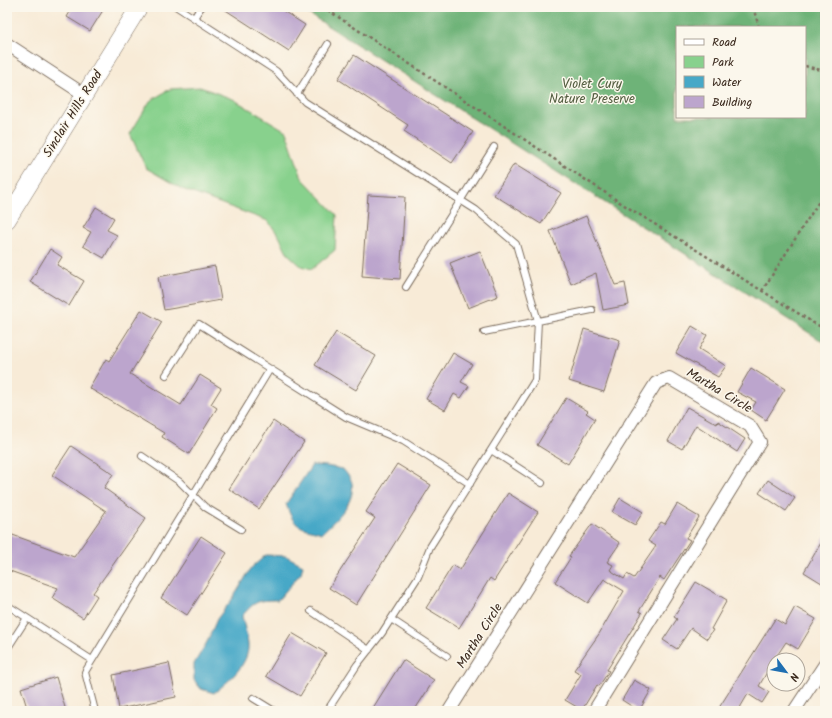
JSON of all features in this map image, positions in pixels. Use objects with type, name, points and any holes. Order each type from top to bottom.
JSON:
[{"type":"street","name":"Sinclair Hills Road","points":[[7,220],[139,7]]},
{"type":"street","points":[[7,44],[85,95]]},
{"type":"street","name":"Martha Circle","points":[[449,711],[656,383],[669,378],[750,426],[760,442],[594,711]]},
{"type":"street","points":[[794,711],[825,664]]},
{"type":"lane","points":[[177,7],[276,71],[305,102],[476,210],[516,244],[538,321],[535,380],[430,548],[418,577],[391,619],[327,711]]},
{"type":"lane","points":[[194,18],[201,7]]},
{"type":"lane","points":[[297,94],[328,44]]},
{"type":"lane","points":[[406,287],[494,147]]},
{"type":"lane","points":[[484,332],[592,310]]},
{"type":"lane","points":[[166,375],[199,324],[346,417],[404,441],[470,484]]},
{"type":"lane","points":[[94,711],[85,672],[270,370]]},
{"type":"lane","points":[[491,450],[542,483]]},
{"type":"lane","points":[[142,456],[180,482],[205,507],[241,529]]},
{"type":"lane","points":[[7,605],[92,660]]},
{"type":"lane","points":[[310,611],[369,650]]},
{"type":"lane","points":[[7,649],[27,618]]},
{"type":"lane","points":[[391,619],[447,656]]},
{"type":"lane","points":[[253,698],[274,711]]},
{"type":"path","points":[[323,7],[624,204],[817,325],[825,328]]},
{"type":"path","points":[[753,7],[760,26]]},
{"type":"path","points":[[806,66],[825,71]]},
{"type":"path","points":[[762,291],[825,192]]},
{"type":"green space","name":"Violet Cury Nature Preserve","points":[[298,7],[825,7],[825,343]]},
{"type":"green space","points":[[200,87],[233,99],[286,131],[302,178],[337,215],[335,250],[312,269],[301,266],[288,254],[279,236],[268,221],[182,189],[146,168],[130,134],[150,101],[170,89]]},
{"type":"water","points":[[312,465],[343,469],[350,477],[352,483],[351,497],[348,504],[338,517],[322,533],[298,525],[292,518],[286,504]]},
{"type":"water","points":[[266,555],[286,556],[303,565],[301,573],[278,600],[257,602],[242,616],[248,644],[246,659],[226,684],[214,693],[201,689],[194,680],[194,664],[207,642],[217,619],[233,598],[251,568]]},
{"type":"building","points":[[73,7],[105,7],[90,31],[67,17]]},
{"type":"building","points":[[221,7],[277,7],[305,25],[289,51]]},
{"type":"building","points":[[354,55],[473,132],[452,163],[404,131],[408,125],[338,79]]},
{"type":"building","points":[[514,164],[561,193],[541,224],[494,195]]},
{"type":"building","points":[[368,195],[405,197],[400,279],[362,276]]},
{"type":"building","points":[[96,207],[114,218],[107,230],[117,235],[104,258],[83,246],[91,232],[83,228]]},
{"type":"building","points":[[586,216],[615,285],[625,283],[629,305],[603,310],[596,273],[571,284],[550,231]]},
{"type":"building","points":[[50,249],[62,257],[57,265],[84,281],[69,306],[30,282]]},
{"type":"building","points":[[480,251],[498,296],[468,308],[450,263]]},
{"type":"building","points":[[215,266],[221,300],[164,310],[158,277]]},
{"type":"building","points":[[141,310],[162,322],[130,374],[181,405],[200,375],[221,388],[211,404],[217,408],[189,454],[162,437],[164,433],[89,388],[106,359],[109,361]]},
{"type":"building","points":[[692,326],[707,335],[699,349],[726,366],[718,377],[676,353]]},
{"type":"building","points":[[584,329],[620,340],[604,392],[569,381]]},
{"type":"building","points":[[336,332],[376,356],[356,390],[315,365]]},
{"type":"building","points":[[453,353],[472,364],[461,382],[469,386],[461,398],[454,394],[445,410],[426,399]]},
{"type":"building","points":[[751,368],[785,389],[766,420],[751,410],[756,402],[737,392]]},
{"type":"building","points":[[566,398],[588,411],[586,413],[595,419],[568,464],[537,445]]},
{"type":"building","points":[[687,407],[717,424],[718,421],[745,439],[737,452],[696,425],[682,449],[668,441]]},
{"type":"building","points":[[273,421],[304,442],[259,509],[229,489]]},
{"type":"building","points":[[71,446],[113,474],[104,488],[146,518],[93,593],[97,596],[83,618],[52,598],[58,588],[7,570],[7,533],[74,557],[106,511],[52,475]]},
{"type":"building","points":[[397,464],[431,485],[356,605],[329,588],[375,518],[366,512]]},
{"type":"building","points":[[768,480],[795,498],[786,511],[759,493]]},
{"type":"building","points":[[508,493],[538,512],[494,581],[490,578],[459,628],[426,608],[453,565],[460,570]]},
{"type":"building","points":[[620,498],[643,512],[635,525],[612,512]]},
{"type":"building","points":[[677,504],[699,517],[686,538],[690,540],[664,580],[660,577],[639,611],[642,613],[607,670],[609,671],[599,686],[597,685],[582,710],[565,700],[581,674],[574,670],[599,634],[624,591],[604,579],[588,603],[555,582],[571,557],[569,556],[592,524],[620,543],[607,562],[613,565],[610,570],[624,579],[627,574],[634,578],[656,546],[648,541],[661,522],[665,524]]},
{"type":"building","points":[[201,536],[227,553],[187,615],[161,598]]},
{"type":"building","points":[[825,536],[825,585],[804,572]]},
{"type":"building","points":[[696,582],[727,600],[711,629],[713,630],[707,639],[691,628],[677,649],[663,640],[677,619],[674,617]]},
{"type":"building","points":[[795,607],[816,619],[798,649],[786,642],[779,652],[766,652],[766,674],[759,686],[766,690],[766,692],[769,692],[762,703],[748,694],[738,711],[717,711],[775,619],[785,625]]},
{"type":"building","points":[[292,633],[326,653],[300,696],[266,676]]},
{"type":"building","points":[[403,660],[434,680],[414,711],[371,711]]},
{"type":"building","points":[[169,663],[176,697],[119,709],[113,675]]},
{"type":"building","points":[[56,677],[66,711],[28,711],[21,688]]},
{"type":"building","points":[[634,680],[651,690],[639,711],[622,700]]}]
